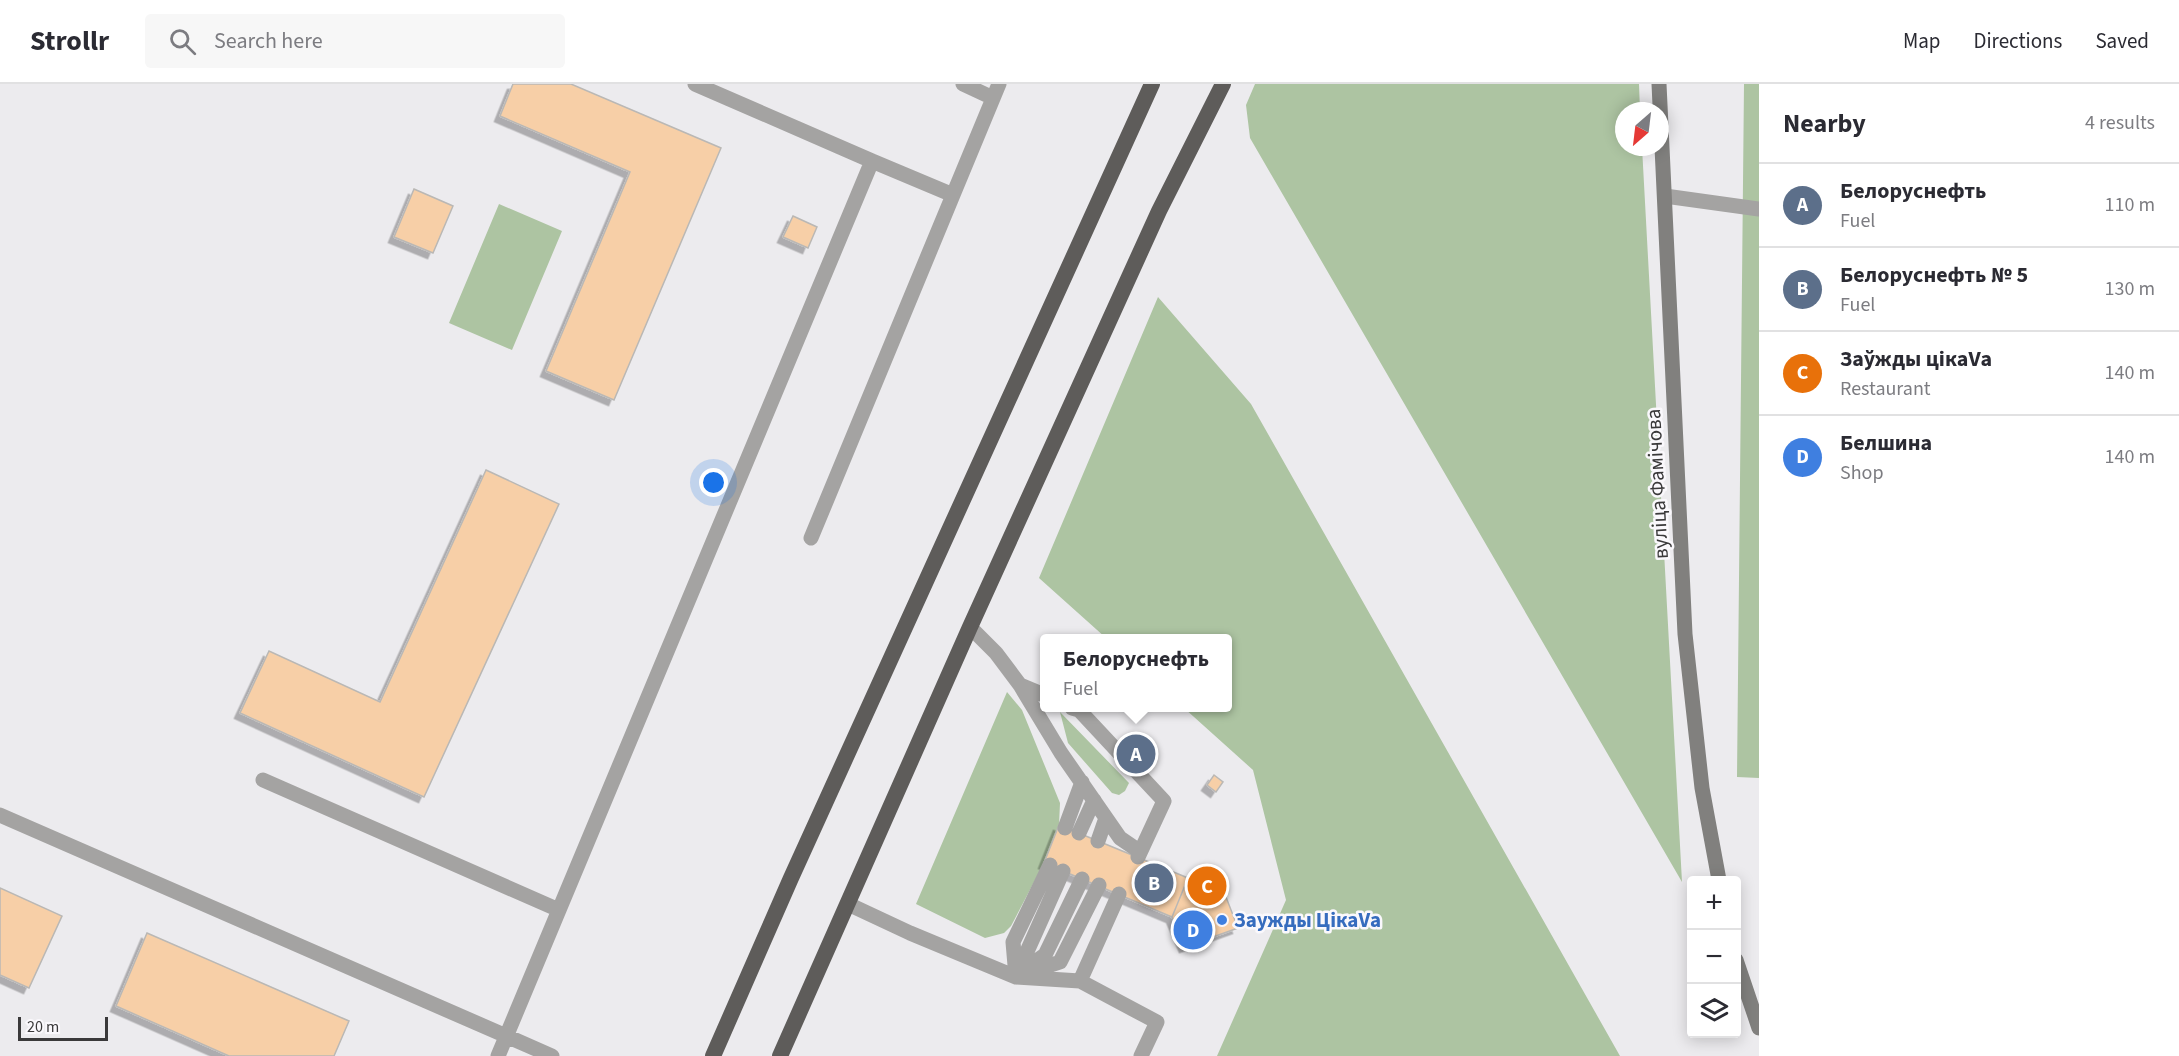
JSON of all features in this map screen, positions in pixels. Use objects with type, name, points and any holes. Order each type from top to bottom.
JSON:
[{"type":"highway","points":[[713,1056],[791,878],[1152,84]]},
{"type":"highway","points":[[780,1056],[970,627],[1159,210],[1223,84]]},
{"type":"main road","name":"вуліца Фамічова","points":[[1659,84],[1685,634],[1702,788],[1718,876]]},
{"type":"main road","points":[[1741,972],[1759,1028]]},
{"type":"lane","points":[[695,84],[954,195]]},
{"type":"lane","points":[[811,538],[996,91],[963,84]]},
{"type":"lane","points":[[498,1056],[872,161]]},
{"type":"lane","points":[[1665,196],[1759,209]]},
{"type":"lane","points":[[970,627],[996,653],[1020,685],[1106,818],[1118,843],[1139,854],[1164,801],[1080,712]]},
{"type":"lane","points":[[1020,685],[1040,693]]},
{"type":"lane","points":[[263,780],[559,910]]},
{"type":"lane","points":[[1082,782],[1072,831],[1094,800]]},
{"type":"lane","points":[[0,814],[552,1056]]},
{"type":"lane","points":[[1098,841],[1106,818]]},
{"type":"lane","points":[[1016,977],[1013,942],[1057,868]]},
{"type":"lane","points":[[1016,977],[1045,955],[1082,879]]},
{"type":"lane","points":[[1016,977],[1060,962],[1099,885]]},
{"type":"lane","points":[[1080,981],[1119,894]]},
{"type":"lane","points":[[848,903],[910,933],[1016,977],[1080,981],[1157,1022],[1141,1056]]},
{"type":"green space","points":[[1255,84],[1639,84],[1640,102],[1615,102],[1615,156],[1642,156],[1682,882],[1250,138],[1246,105]]},
{"type":"green space","points":[[1744,84],[1759,84],[1759,778],[1737,777]]},
{"type":"green space","points":[[499,204],[562,231],[512,350],[449,323]]},
{"type":"green space","points":[[1158,297],[1251,404],[1620,1056],[1217,1056],[1286,900],[1253,770],[1188,712],[1232,712],[1232,634],[1102,634],[1039,578]]},
{"type":"green space","points":[[1007,692],[1022,710],[1060,803],[1059,825],[1044,863],[1011,926],[1004,933],[985,938],[916,904]]},
{"type":"green space","points":[[1060,712],[1129,783],[1125,791],[1119,795],[1112,793],[1068,743]]},
{"type":"building","points":[[513,84],[571,84],[721,148],[614,400],[546,371],[630,172],[500,116]]},
{"type":"building","points":[[414,189],[453,206],[433,253],[394,237]]},
{"type":"building","points":[[793,216],[817,227],[808,248],[783,237]]},
{"type":"building","points":[[486,470],[559,504],[424,797],[240,713],[269,651],[380,702]]},
{"type":"building","points":[[1214,775],[1223,782],[1216,792],[1207,785]]},
{"type":"building","points":[[1059,825],[1188,878],[1172,917],[1044,863]]},
{"type":"building","points":[[1059,825],[1188,878],[1214,866],[1238,928],[1185,947],[1172,917],[1044,863]]},
{"type":"building","points":[[1214,866],[1238,928],[1185,947],[1172,917],[1188,878]]},
{"type":"building","points":[[0,888],[62,916],[29,988],[0,975]]},
{"type":"building","points":[[147,933],[349,1021],[334,1056],[229,1056],[116,1006]]},
{"type":"place","name":"Белоруснефть","points":[[1136,754]]},
{"type":"place","name":"Белоруснефть № 5","points":[[1154,883]]},
{"type":"place","name":"Заўжды цікаVа","points":[[1207,886]]},
{"type":"place","name":"Заужды ЦікаVа","points":[[1222,920]]},
{"type":"place","name":"Белшина","points":[[1193,930]]}]
